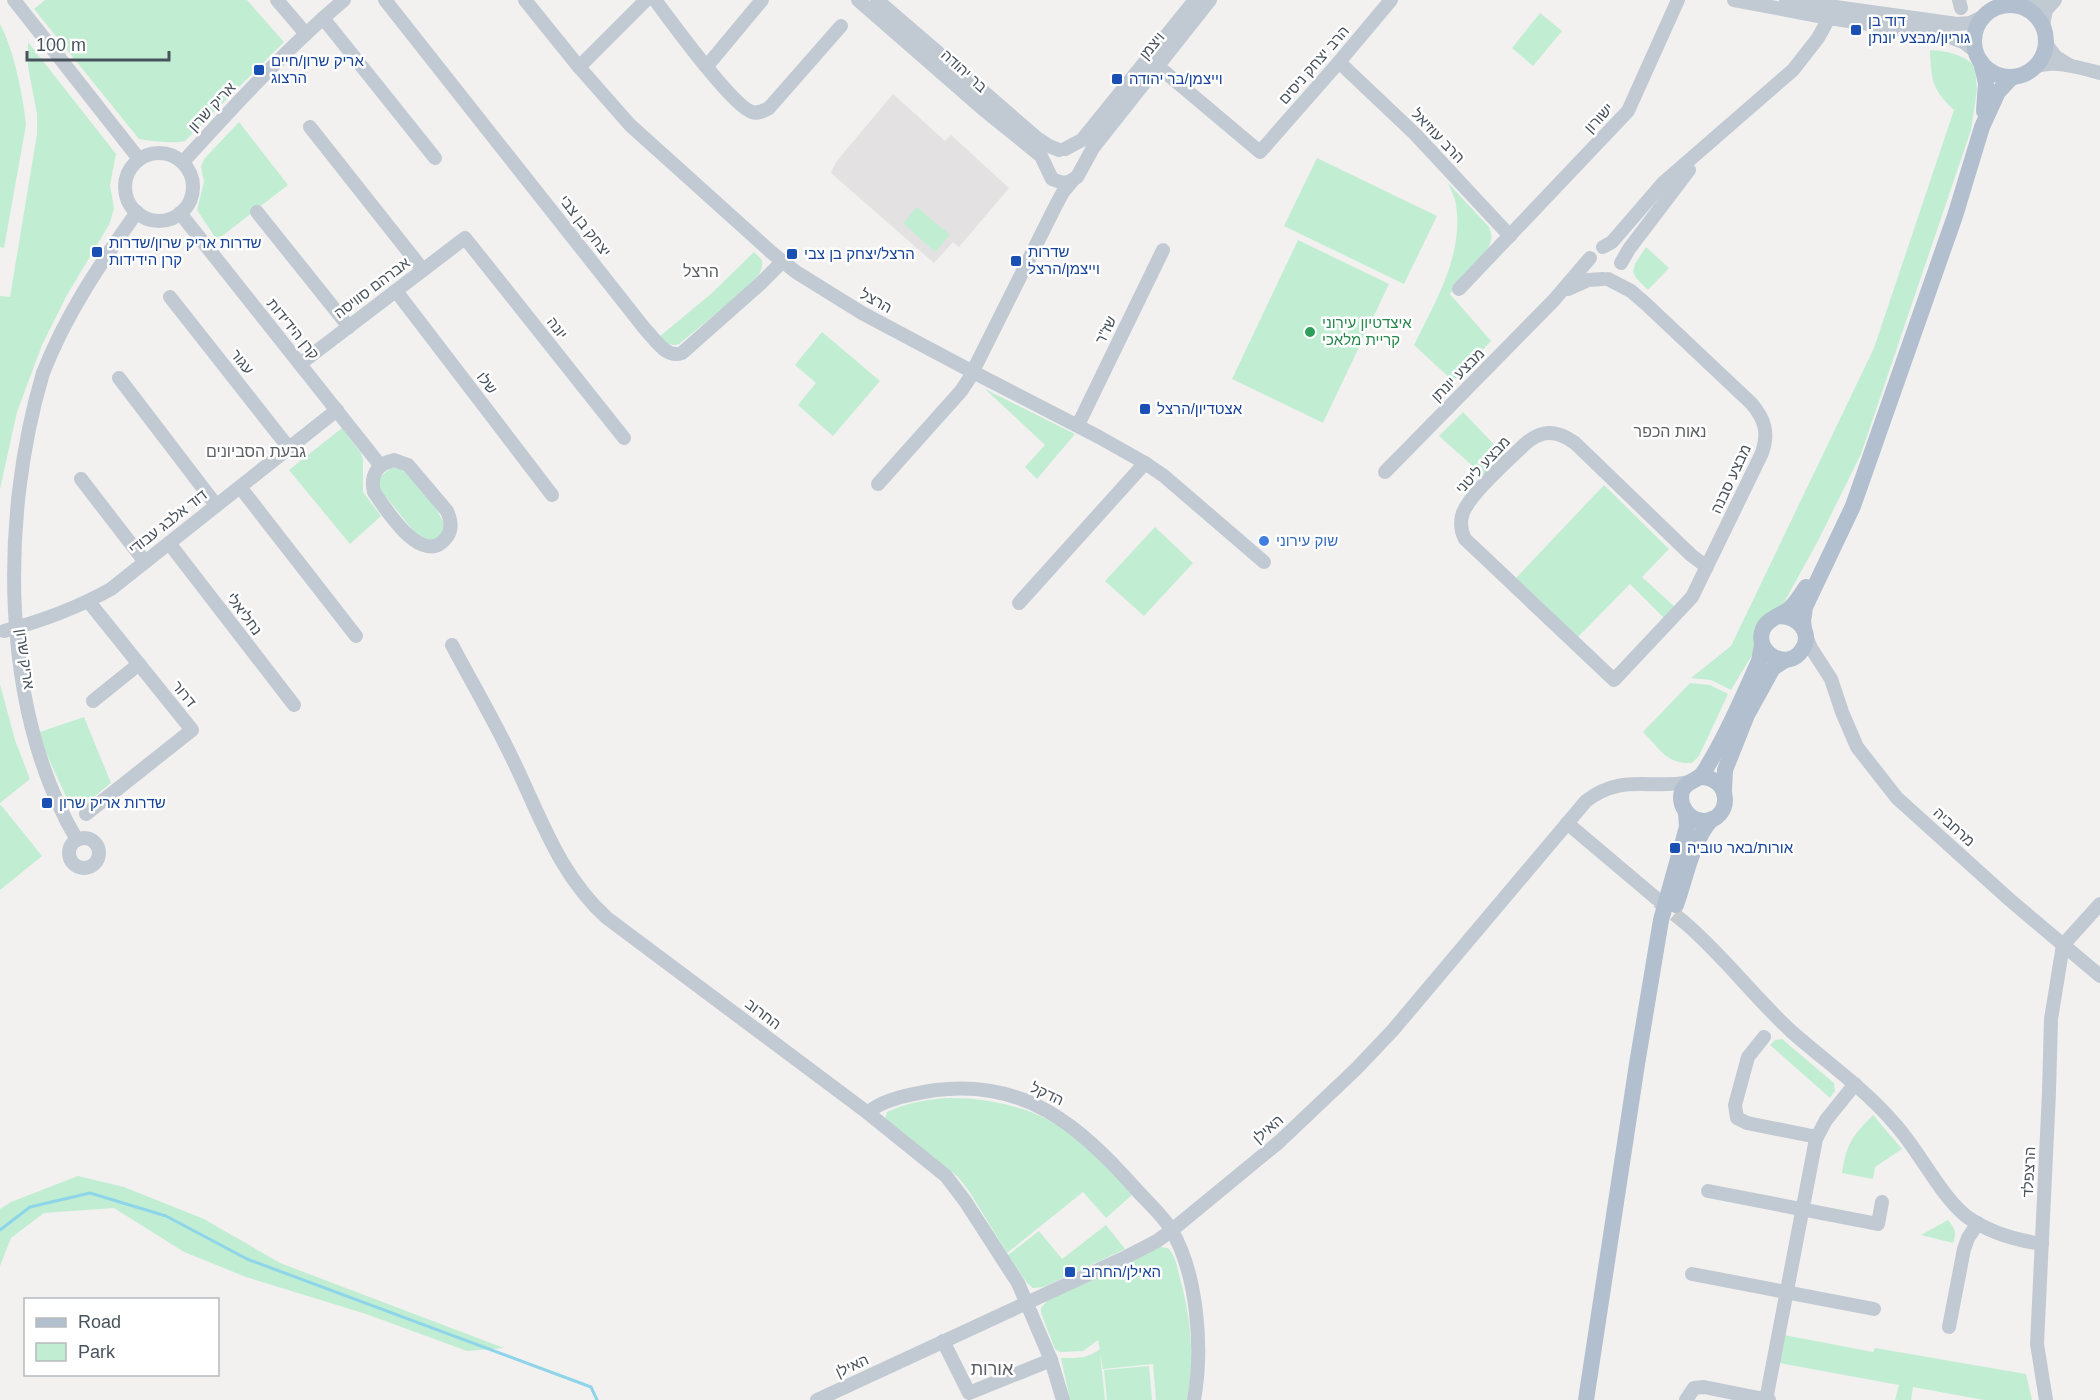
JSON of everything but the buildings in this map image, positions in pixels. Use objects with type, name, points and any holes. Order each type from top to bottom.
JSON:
[{"type":"main road","points":[[1978,56],[1994,73],[2012,77],[2024,74],[2035,67],[2044,54],[2046,44],[2043,25],[2036,15],[2017,4],[1989,9],[1975,33],[1978,56],[1986,83],[1982,127]]},
{"type":"main road","points":[[1637,1064],[1670,921],[1696,846],[1706,825],[1718,815],[1725,803],[1725,770],[1747,715],[1769,674],[1773,668],[1803,649],[1805,607],[1853,506],[1955,216],[1982,127],[1998,92],[2012,77]]},
{"type":"main road","points":[[1586,1400],[1661,920],[1687,827],[1683,790],[1714,754],[1761,654],[1763,630],[1772,619],[1779,616],[1798,599],[1830,551]]},
{"type":"main road","points":[[1779,616],[1794,618],[1805,632]]},
{"type":"main road","points":[[1762,645],[1771,657],[1789,659]]},
{"type":"main road","points":[[1694,779],[1714,779],[1724,789]]},
{"type":"main road","points":[[1684,807],[1698,820],[1712,819]]},
{"type":"street","points":[[14,0],[139,159]]},
{"type":"street","points":[[276,0],[306,34]]},
{"type":"street","name":"אריק שרון","points":[[183,162],[306,34],[344,0]]},
{"type":"street","name":"יצחק בן צבי","points":[[385,0],[645,329],[668,353],[676,355],[682,353],[783,261]]},
{"type":"street","name":"הרצל","points":[[525,0],[630,125],[783,261],[820,288],[862,313],[1078,425],[1145,463],[1171,481],[1264,562]]},
{"type":"street","points":[[579,67],[646,0]]},
{"type":"street","points":[[655,0],[706,66],[741,105],[760,113],[769,108],[841,26]]},
{"type":"street","points":[[706,66],[762,0]]},
{"type":"street","name":"בר יהודה","points":[[858,0],[982,109],[1041,156],[1049,173]]},
{"type":"street","name":"בר יהודה","points":[[877,0],[1037,138],[1062,149]]},
{"type":"street","name":"ויצמן","points":[[878,484],[961,391],[973,372],[1063,192],[1078,174],[1093,148],[1195,0]]},
{"type":"street","name":"ויצמן","points":[[1062,149],[1082,140],[1210,0]]},
{"type":"street","name":"הרב יצחק ניסים","points":[[1152,61],[1260,152],[1391,0]]},
{"type":"street","name":"ישורון","points":[[1459,289],[1628,111],[1678,0]]},
{"type":"street","points":[[1734,0],[1829,13],[1957,24],[1970,23],[1989,9]]},
{"type":"street","points":[[1786,0],[1829,13],[1947,36],[1963,42],[1978,56]]},
{"type":"street","points":[[2017,4],[2054,0]]},
{"type":"street","points":[[2043,25],[2046,10],[2054,0]]},
{"type":"street","points":[[1731,124],[1675,187],[1629,249],[1616,274],[1605,279],[1591,271],[1590,258],[1594,251],[1612,242],[1663,183],[1793,70],[1808,53],[1829,13]]},
{"type":"street","points":[[323,18],[435,158]]},
{"type":"street","points":[[2046,44],[2056,57],[2071,66]]},
{"type":"street","name":"הרב עוזיאל","points":[[1339,62],[1415,134],[1510,236]]},
{"type":"street","points":[[2035,67],[2041,65],[2071,66],[2100,73]]},
{"type":"street","points":[[310,127],[423,270]]},
{"type":"street","points":[[1062,149],[1076,154],[1080,160],[1078,174],[1069,182],[1063,183],[1049,173],[1049,157],[1062,149]]},
{"type":"street","points":[[162,153],[183,162],[190,172],[193,183],[188,205],[180,213],[163,220],[154,220],[137,213],[130,205],[126,195],[127,175],[132,166],[139,159],[150,154],[162,153]]},
{"type":"street","name":"ויצמן","points":[[1049,173],[1054,191],[1050,215]]},
{"type":"street","points":[[257,212],[349,327]]},
{"type":"street","name":"אריק שרון","points":[[76,840],[56,807],[21,724],[9,672],[4,631],[3,540],[9,497],[20,447],[33,399],[53,350],[74,306],[96,269],[137,213]]},
{"type":"street","name":"קרן הידידות","points":[[180,213],[381,465]]},
{"type":"street","name":"אברהם סוויסה","points":[[300,364],[465,238]]},
{"type":"street","name":"יונה","points":[[465,238],[624,438]]},
{"type":"street","points":[[1603,247],[1617,252],[1621,264]]},
{"type":"street","name":"שז\"ר","points":[[1078,425],[1163,250]]},
{"type":"street","name":"מבצע יונתן","points":[[1554,300],[1590,258]]},
{"type":"street","name":"מבצע סבנה","points":[[1621,264],[1626,279],[1646,304]]},
{"type":"street","name":"מבצע יונתן","points":[[1385,472],[1564,291],[1594,279],[1605,279]]},
{"type":"street","name":"מבצע סבנה","points":[[1605,279],[1631,291],[1751,403],[1765,424],[1767,442],[1698,586],[1684,607],[1614,680]]},
{"type":"street","name":"שלו","points":[[396,291],[552,495]]},
{"type":"street","name":"עגור","points":[[170,297],[289,448]]},
{"type":"street","points":[[119,378],[216,506]]},
{"type":"street","name":"דוד אלבג עבודי","points":[[4,631],[40,621],[89,602],[111,589],[337,410]]},
{"type":"street","name":"מבצע ליטני","points":[[1614,680],[1465,539],[1461,532],[1462,516],[1470,501],[1525,444],[1540,433],[1558,433],[1575,443],[1707,567]]},
{"type":"street","points":[[394,460],[408,465],[447,511],[450,518],[449,533],[440,544],[432,547],[412,540],[378,498],[374,492],[373,478],[381,465],[394,460]]},
{"type":"street","points":[[1019,603],[1145,463]]},
{"type":"street","points":[[81,479],[145,562]]},
{"type":"street","points":[[240,487],[356,636]]},
{"type":"street","name":"נחליאלי","points":[[169,543],[294,705]]},
{"type":"street","name":"דרור","points":[[86,814],[192,730],[89,602]]},
{"type":"street","name":"מרחביה","points":[[1805,632],[1811,648],[1827,671],[1857,747],[1897,798],[2010,900],[2100,976]]},
{"type":"street","name":"החרוב","points":[[452,645],[511,755],[551,845],[585,896],[607,918],[868,1113],[934,1165],[956,1188],[1010,1268],[1028,1302],[1051,1360],[1063,1400]]},
{"type":"street","points":[[1789,659],[1809,660],[1827,671]]},
{"type":"street","points":[[93,701],[139,664]]},
{"type":"street","name":"האילן","points":[[818,1400],[1149,1245],[1172,1230],[1279,1142],[1356,1069],[1393,1030],[1586,801],[1604,789],[1630,783],[1668,785],[1694,779]]},
{"type":"street","name":"האילן","points":[[1654,785],[1676,795],[1684,807]]},
{"type":"street","points":[[1567,823],[1657,899]]},
{"type":"street","points":[[2063,945],[2100,904]]},
{"type":"street","points":[[1684,922],[1730,965],[1790,1030],[1855,1084],[1881,1109],[1911,1142],[1956,1207],[1978,1223],[2011,1238],[2042,1244]]},
{"type":"street","name":"הרצפלד","points":[[2046,1400],[2037,1344],[2051,1018],[2063,945]]},
{"type":"street","points":[[1764,1037],[1748,1057],[1735,1106],[1737,1118],[1747,1124],[1817,1137]]},
{"type":"street","points":[[1686,1400],[1694,1388],[1704,1387],[1767,1400],[1817,1137],[1826,1120],[1855,1084]]},
{"type":"street","name":"הדקל","points":[[868,1113],[875,1106],[886,1102],[929,1091],[959,1088],[987,1090],[1031,1102],[1050,1111],[1098,1148],[1172,1230]]},
{"type":"street","points":[[1708,1191],[1878,1224],[1882,1202]]},
{"type":"street","points":[[1948,1327],[1964,1250],[1968,1238],[1978,1223]]},
{"type":"street","points":[[1172,1230],[1190,1279],[1198,1329],[1198,1367],[1194,1400]]},
{"type":"street","points":[[1692,1274],[1874,1309]]},
{"type":"street","points":[[943,1341],[969,1393],[1051,1360]]},
{"type":"shaded area","points":[[893,94],[945,141],[951,135],[1009,188],[959,247],[953,242],[934,263],[831,173],[836,162]]},
{"type":"green space","points":[[45,0],[247,0],[284,42],[185,141],[139,139],[34,9]]},
{"type":"green space","points":[[1540,13],[1562,31],[1533,66],[1512,48]]},
{"type":"green space","points":[[0,24],[10,47],[17,73],[26,125],[4,248],[0,247]]},
{"type":"green space","points":[[28,42],[116,154],[110,185],[114,208],[110,223],[67,295],[42,345],[17,412],[0,489],[0,296],[10,297],[37,134],[37,114],[28,67]]},
{"type":"green space","points":[[1930,50],[1954,54],[1975,66],[1977,90],[1971,130],[1861,454],[1786,599],[1731,690],[1711,680],[1691,678],[1731,646],[1874,348],[1954,110],[1941,96],[1934,83]]},
{"type":"green space","points":[[239,122],[288,185],[217,240],[197,210],[204,182],[201,167],[204,159]]},
{"type":"green space","points":[[1317,158],[1437,216],[1404,284],[1284,226]]},
{"type":"green space","points":[[1448,183],[1489,227],[1491,235],[1488,248],[1450,294],[1491,341],[1453,381],[1414,345],[1446,278],[1456,242],[1456,205]]},
{"type":"green space","points":[[917,207],[950,235],[935,252],[903,223]]},
{"type":"green space","name":"איצדטיון עירוני קריית מלאכי","points":[[1298,240],[1389,284],[1323,423],[1232,379]]},
{"type":"green space","points":[[1646,247],[1669,268],[1648,290],[1633,272],[1635,264]]},
{"type":"green space","points":[[754,252],[762,260],[762,267],[751,285],[679,344],[671,345],[659,337],[712,293]]},
{"type":"green space","points":[[822,332],[880,381],[833,436],[798,405],[816,383],[795,365]]},
{"type":"green space","points":[[985,389],[1075,434],[1037,479],[1025,467],[1045,445]]},
{"type":"green space","points":[[1463,412],[1505,456],[1484,476],[1439,436]]},
{"type":"green space","points":[[342,428],[361,453],[363,492],[381,516],[350,544],[289,470]]},
{"type":"green space","points":[[396,467],[417,483],[442,519],[445,526],[444,531],[432,542],[420,539],[380,490],[380,477],[391,468]]},
{"type":"green space","points":[[1604,485],[1669,549],[1642,577],[1675,607],[1664,618],[1630,584],[1578,637],[1516,578]]},
{"type":"green space","points":[[1155,527],[1193,563],[1144,616],[1105,581]]},
{"type":"green space","points":[[1690,683],[1710,685],[1728,694],[1699,756],[1692,763],[1683,763],[1664,754],[1643,732]]},
{"type":"green space","points":[[0,684],[15,740],[30,779],[0,803]]},
{"type":"green space","points":[[84,717],[111,783],[83,806],[69,803],[37,733]]},
{"type":"green space","points":[[0,806],[42,856],[0,890]]},
{"type":"green space","points":[[1782,1039],[1834,1083],[1835,1091],[1830,1098],[1770,1045],[1775,1040]]},
{"type":"green space","points":[[945,1098],[974,1099],[1003,1104],[1045,1118],[1088,1148],[1132,1195],[1106,1218],[1083,1192],[1007,1253],[969,1191],[957,1176],[885,1118],[887,1112],[901,1106]]},
{"type":"green space","points":[[1873,1115],[1902,1149],[1875,1167],[1873,1179],[1842,1173],[1846,1154],[1852,1141]]},
{"type":"green space","points":[[78,1176],[124,1187],[204,1219],[280,1263],[504,1348],[467,1351],[366,1314],[246,1277],[184,1252],[114,1208],[44,1213],[11,1238],[0,1266],[0,1209],[11,1202]]},
{"type":"green space","points":[[1948,1220],[1955,1231],[1953,1243],[1921,1235]]},
{"type":"green space","points":[[1106,1225],[1125,1249],[1044,1287],[1033,1288],[1027,1283],[1008,1255],[1039,1231],[1062,1259]]},
{"type":"green space","points":[[1160,1247],[1168,1248],[1175,1258],[1187,1308],[1191,1339],[1191,1369],[1187,1400],[1156,1400],[1153,1364],[1103,1369],[1100,1353],[1105,1400],[1070,1400],[1061,1358],[1091,1355],[1100,1349],[1098,1340],[1083,1351],[1060,1352],[1055,1349],[1041,1308],[1047,1301]]},
{"type":"green space","points":[[1784,1335],[1873,1352],[1875,1348],[2026,1374],[2032,1400],[1984,1400],[1913,1387],[1911,1400],[1895,1400],[1899,1385],[1779,1363]]},
{"type":"green space","points":[[1149,1366],[1152,1400],[1107,1400],[1104,1370]]},
{"type":"waterway","points":[[0,1230],[30,1207],[90,1193],[166,1216],[247,1259],[591,1387],[597,1400]]},
{"type":"tunnel","points":[[1658,901],[1684,922]]},
{"type":"place","name":"דוד בן גוריון/מבצע יונתן","points":[[1856,30]]},
{"type":"place","name":"אריק שרון/חיים הרצוג","points":[[259,70]]},
{"type":"place","name":"וייצמן/בר יהודה","points":[[1117,79]]},
{"type":"place","name":"שדרות אריק שרון/שדרות קרן הידידות","points":[[97,252]]},
{"type":"place","name":"הרצל/יצחק בן צבי","points":[[792,254]]},
{"type":"place","name":"שדרות וייצמן/הרצל","points":[[1016,261]]},
{"type":"place","name":"איצדטיון עירוני קריית מלאכי","points":[[1310,332]]},
{"type":"place","name":"אצטדיון/הרצל","points":[[1145,409]]},
{"type":"place","name":"שוק עירוני","points":[[1264,541]]},
{"type":"place","name":"שדרות אריק שרון","points":[[47,803]]},
{"type":"place","name":"אורות/באר טוביה","points":[[1675,848]]},
{"type":"place","name":"האילן/החרוב","points":[[1070,1272]]},
{"type":"district","name":"הרצל","points":[[701,271]]},
{"type":"district","name":"נאות הכפר","points":[[1670,431]]},
{"type":"district","name":"גבעת הסביונים","points":[[256,451]]},
{"type":"district","name":"אורות","points":[[992,1369]]}]
